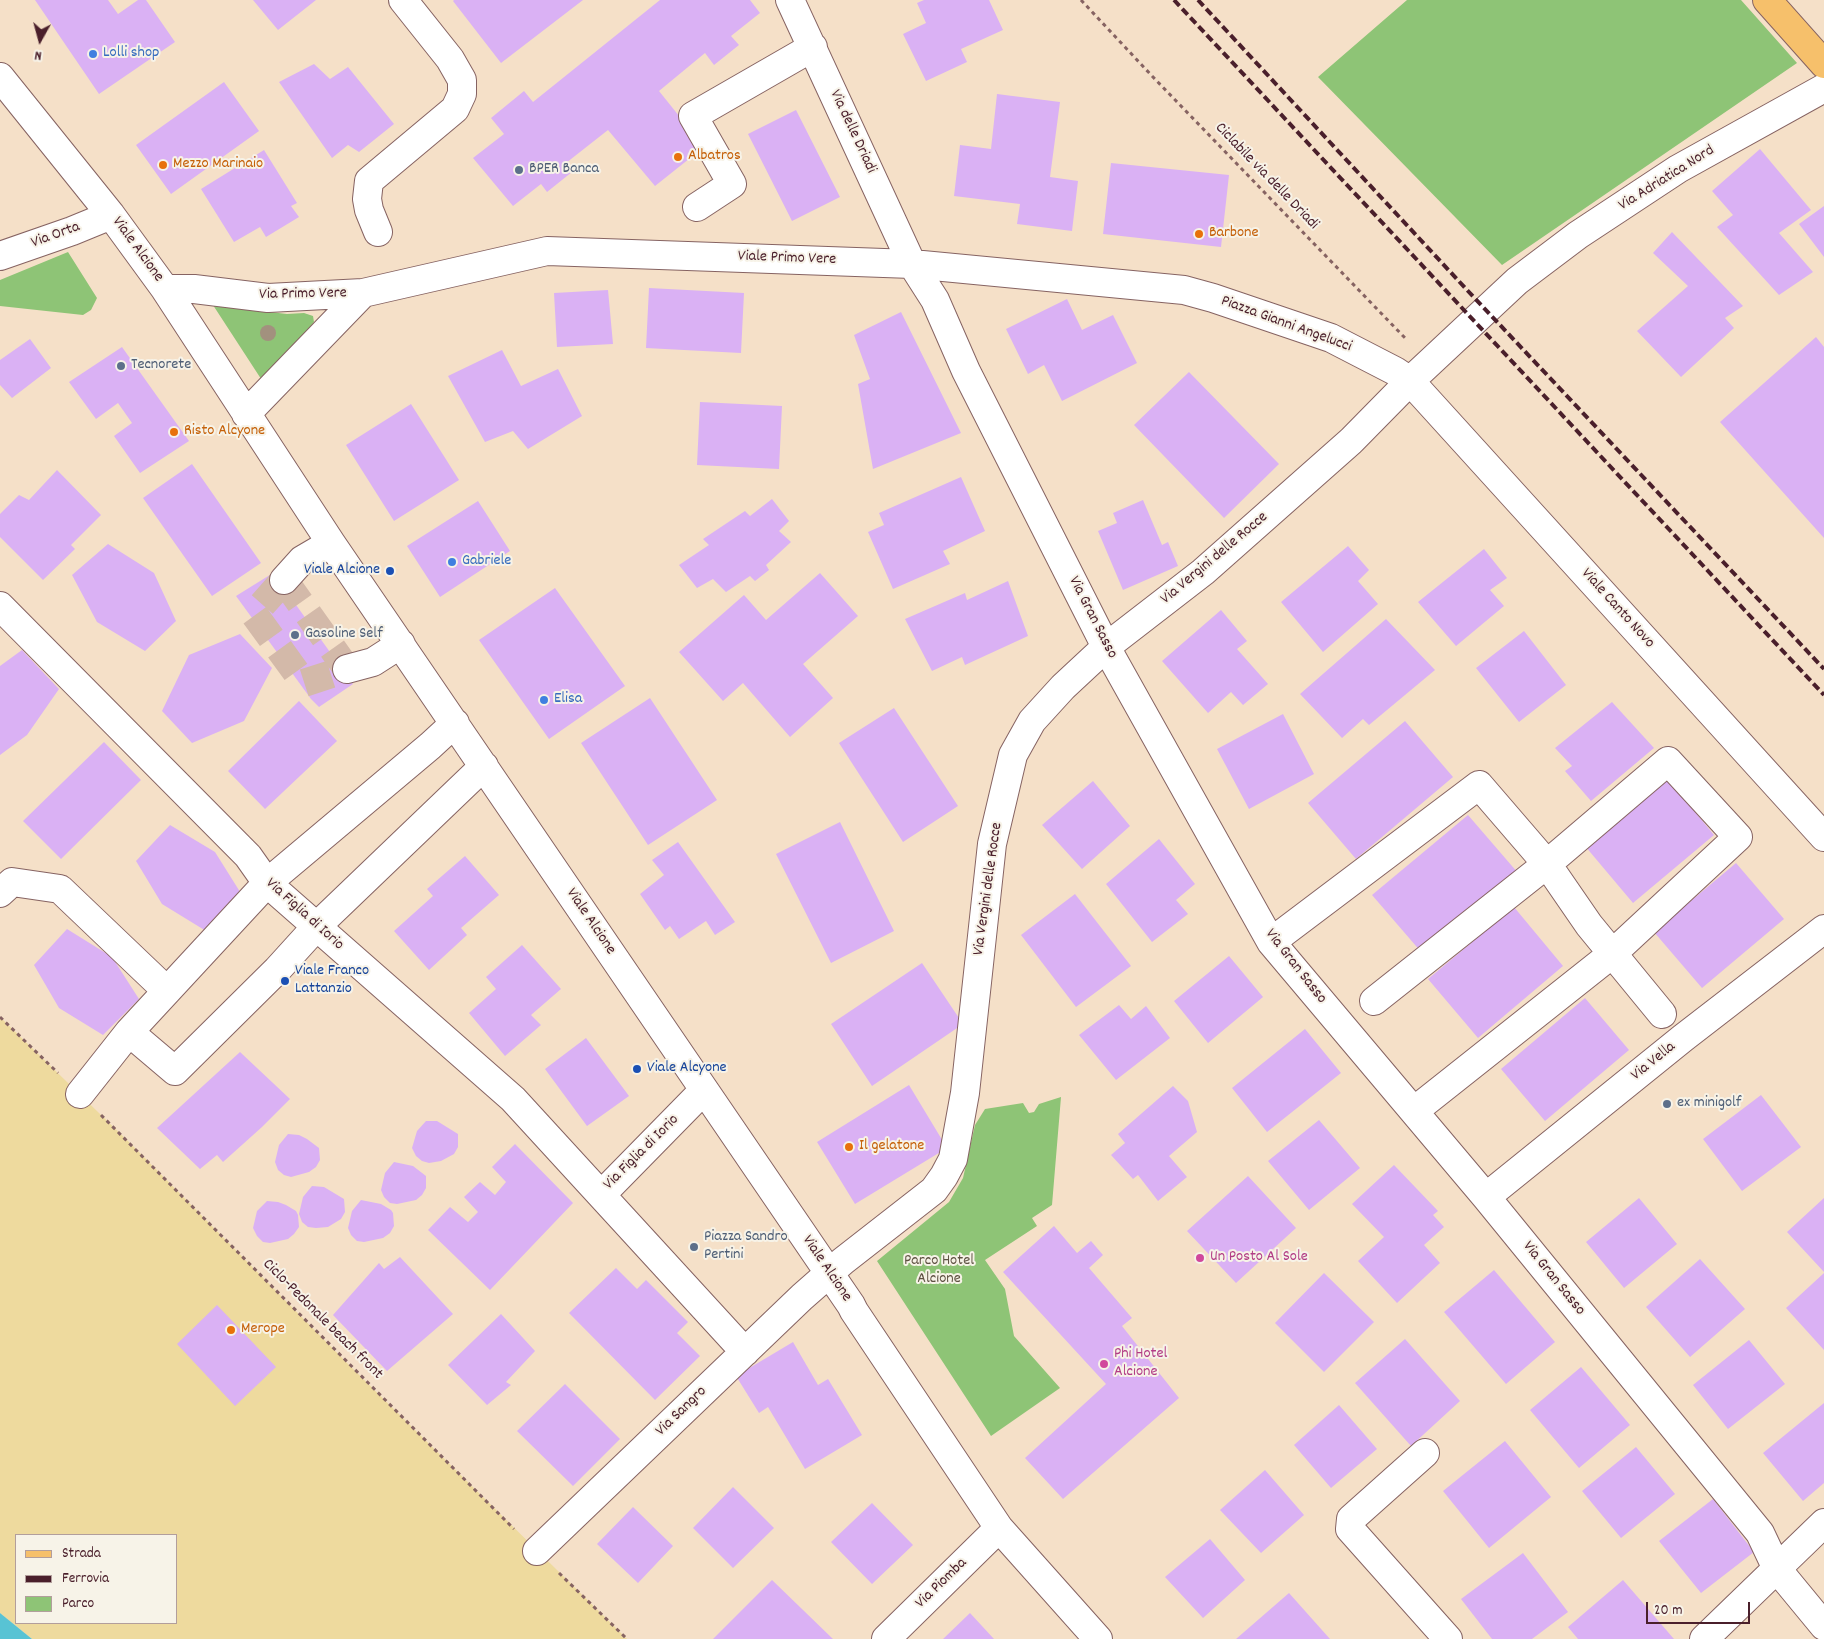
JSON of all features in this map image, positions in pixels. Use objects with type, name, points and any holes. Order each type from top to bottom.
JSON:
[{"type":"main road","points":[[1767,0],[1824,64]]},
{"type":"street","points":[[378,232],[369,210],[367,199],[369,181],[455,109],[462,94],[462,80],[450,58],[403,0]]},
{"type":"street","name":"Via delle Driadi","points":[[790,0],[912,264]]},
{"type":"street","points":[[697,207],[732,184],[694,116],[813,47]]},
{"type":"street","name":"Viale Alcione","points":[[0,77],[111,215],[165,289],[331,543],[704,1090],[999,1528],[1098,1639]]},
{"type":"street","name":"Via Adriatica Nord","points":[[1402,376],[1517,281],[1578,235],[1678,169],[1824,88]]},
{"type":"street","name":"Via Orta","points":[[0,256],[111,215]]},
{"type":"street","name":"Viale Primo Vere","points":[[363,293],[547,251],[912,264],[1184,290],[1213,298]]},
{"type":"street","name":"Via Gran Sasso","points":[[912,264],[935,300],[966,371],[1106,647],[1272,942],[1486,1197],[1760,1533],[1777,1569],[1824,1626]]},
{"type":"street","name":"Via Primo Vere","points":[[165,289],[194,289],[268,298],[363,293]]},
{"type":"street","name":"Via Primo Vere","points":[[246,414],[363,293]]},
{"type":"street","name":"Piazza Gianni Angelucci","points":[[1213,298],[1331,338],[1402,376]]},
{"type":"street","name":"Via Vergini delle Rocce","points":[[828,1273],[934,1190],[953,1159],[965,1094],[992,844],[1013,755],[1032,720],[1106,647],[1203,572],[1352,441],[1402,376]]},
{"type":"street","name":"Viale Canto Novo","points":[[1402,376],[1824,837]]},
{"type":"street","points":[[284,580],[302,560],[331,543]]},
{"type":"street","name":"Via Figlia di Iorio","points":[[0,606],[248,856],[267,883],[514,1099],[602,1194],[704,1090]]},
{"type":"street","points":[[347,669],[373,662],[401,644]]},
{"type":"street","points":[[80,1094],[129,1032],[267,883],[455,723]]},
{"type":"street","points":[[1374,1001],[1547,864],[1668,761],[1738,837],[1612,954],[1414,1111]]},
{"type":"street","points":[[129,1032],[175,1071],[277,970],[316,927],[484,766]]},
{"type":"street","points":[[1272,942],[1479,785],[1547,864],[1612,954],[1662,1014]]},
{"type":"street","points":[[0,893],[12,882],[60,890],[167,991]]},
{"type":"street","name":"Via Vella","points":[[1486,1197],[1675,1044],[1824,929]]},
{"type":"street","points":[[602,1194],[745,1352]]},
{"type":"street","name":"Via Sangro","points":[[536,1551],[828,1273]]},
{"type":"street","points":[[1425,1453],[1351,1519],[1350,1529],[1448,1639]]},
{"type":"street","points":[[1704,1639],[1824,1523]]},
{"type":"street","name":"Via Piomba","points":[[886,1639],[999,1528]]},
{"type":"path","name":"Ciclabile via delle Driadi","points":[[1081,0],[1152,77],[1414,348],[1402,376]]},
{"type":"path","name":"Ciclo-Pedonale beach front","points":[[0,1017],[80,1094],[536,1551],[627,1639]]},
{"type":"green space","points":[[1407,0],[1741,0],[1797,63],[1502,265],[1318,77]]},
{"type":"green space","points":[[68,252],[97,298],[91,310],[83,315],[0,306],[0,280]]},
{"type":"green space","points":[[211,302],[244,309],[287,314],[304,313],[313,316],[314,322],[265,385]]},
{"type":"green space","name":"Parco Hotel Alcione","points":[[1061,1097],[1052,1205],[1032,1218],[1037,1226],[985,1260],[1005,1289],[1014,1336],[1060,1388],[991,1436],[877,1261],[949,1202],[963,1178],[975,1125],[985,1109],[1023,1103],[1029,1113],[1034,1112],[1039,1104]]},
{"type":"sand","points":[[0,1017],[132,1145],[346,1362],[627,1639],[32,1639],[0,1613]]},
{"type":"water","points":[[0,1613],[32,1639],[0,1639]]},
{"type":"building","points":[[35,0],[108,0],[118,14],[138,0],[146,0],[175,42],[99,94]]},
{"type":"building","points":[[253,0],[316,0],[278,30]]},
{"type":"building","points":[[454,0],[583,0],[501,63]]},
{"type":"building","points":[[660,0],[750,0],[760,13],[731,36],[739,45],[714,65],[705,53],[659,91],[704,147],[655,186],[608,130],[566,163],[572,172],[547,192],[541,184],[513,206],[473,158],[504,134],[491,118],[524,91],[533,102]]},
{"type":"building","points":[[924,0],[989,0],[1003,30],[961,49],[967,62],[926,81],[903,34],[926,23],[917,3]]},
{"type":"building","points":[[314,64],[330,79],[348,67],[394,124],[359,152],[348,145],[332,158],[279,82]]},
{"type":"building","points":[[224,82],[259,131],[171,194],[136,145]]},
{"type":"building","points":[[997,94],[1060,102],[1050,177],[1078,181],[1072,231],[1017,224],[1020,204],[954,196],[960,145],[991,149]]},
{"type":"building","points":[[796,110],[840,197],[792,221],[748,134]]},
{"type":"building","points":[[1760,149],[1811,210],[1779,233],[1813,272],[1779,295],[1717,227],[1733,215],[1712,191]]},
{"type":"building","points":[[264,150],[297,203],[291,206],[299,217],[266,237],[260,227],[234,242],[201,189]]},
{"type":"building","points":[[1111,163],[1229,175],[1221,247],[1103,234]]},
{"type":"building","points":[[1824,206],[1824,257],[1799,224]]},
{"type":"building","points":[[1672,232],[1743,306],[1725,318],[1734,328],[1681,377],[1637,331],[1688,286],[1653,253]]},
{"type":"building","points":[[649,288],[744,293],[741,353],[646,348]]},
{"type":"building","points":[[608,290],[613,344],[557,347],[554,293]]},
{"type":"building","points":[[1067,299],[1082,330],[1113,315],[1137,363],[1062,401],[1044,365],[1028,374],[1006,329]]},
{"type":"building","points":[[901,312],[961,433],[873,469],[858,384],[870,379],[854,335]]},
{"type":"building","points":[[1816,337],[1824,347],[1824,538],[1720,422]]},
{"type":"building","points":[[30,339],[51,368],[12,398],[0,385],[0,360]]},
{"type":"building","points":[[122,347],[189,441],[140,473],[114,436],[132,423],[118,403],[96,419],[69,382]]},
{"type":"building","points":[[502,350],[521,386],[558,369],[582,416],[528,449],[513,431],[485,442],[448,376]]},
{"type":"building","points":[[1189,372],[1279,464],[1224,518],[1134,425]]},
{"type":"building","points":[[700,402],[782,406],[779,469],[697,465]]},
{"type":"building","points":[[411,404],[459,480],[394,521],[346,445]]},
{"type":"building","points":[[192,464],[261,563],[212,596],[143,498]]},
{"type":"building","points":[[57,470],[101,515],[71,545],[75,549],[43,580],[0,537],[0,514],[19,495],[29,500]]},
{"type":"building","points":[[961,477],[985,531],[943,551],[950,564],[893,589],[868,532],[884,525],[879,513]]},
{"type":"building","points":[[772,499],[789,521],[779,531],[791,542],[766,565],[769,570],[755,581],[750,576],[726,592],[713,579],[697,588],[679,565],[709,545],[703,539],[745,511],[750,516]]},
{"type":"building","points":[[1143,500],[1162,545],[1168,542],[1178,566],[1123,590],[1098,531],[1117,523],[1113,513]]},
{"type":"building","points":[[478,501],[510,551],[440,597],[407,546]]},
{"type":"building","points":[[108,544],[154,573],[176,621],[145,651],[97,622],[72,575]]},
{"type":"building","points":[[1348,546],[1369,570],[1358,581],[1378,604],[1323,652],[1281,602]]},
{"type":"building","points":[[1484,549],[1507,578],[1490,590],[1504,606],[1456,646],[1418,602]]},
{"type":"building","points":[[273,573],[353,684],[319,707],[311,699],[236,596]]},
{"type":"building","points":[[820,573],[858,616],[803,664],[833,698],[790,737],[743,683],[723,701],[679,652],[744,595],[766,620]]},
{"type":"building","points":[[1008,581],[1028,636],[965,665],[962,657],[932,671],[905,619],[965,593],[967,600]]},
{"type":"building","points":[[555,588],[625,686],[549,739],[479,640]]},
{"type":"building","points":[[1221,610],[1247,641],[1237,649],[1268,684],[1243,705],[1231,692],[1208,713],[1162,661]]},
{"type":"building","points":[[1386,619],[1435,670],[1369,725],[1363,719],[1342,738],[1300,694]]},
{"type":"building","points":[[1524,631],[1566,685],[1519,722],[1476,668]]},
{"type":"building","points":[[240,634],[272,668],[244,721],[192,743],[162,711],[189,655]]},
{"type":"building","points":[[22,650],[59,689],[27,735],[0,755],[0,666]]},
{"type":"building","points":[[650,698],[717,800],[648,845],[581,743]]},
{"type":"building","points":[[299,701],[337,741],[265,809],[228,771]]},
{"type":"building","points":[[1612,702],[1654,748],[1591,801],[1565,771],[1572,766],[1555,748]]},
{"type":"building","points":[[894,708],[958,806],[903,842],[839,743]]},
{"type":"building","points":[[1283,714],[1314,774],[1249,809],[1217,749]]},
{"type":"building","points":[[1405,721],[1453,777],[1356,859],[1308,803]]},
{"type":"building","points":[[104,742],[141,780],[61,859],[23,821]]},
{"type":"building","points":[[1667,778],[1714,835],[1633,903],[1585,846]]},
{"type":"building","points":[[1093,781],[1130,826],[1082,869],[1042,825]]},
{"type":"building","points":[[1468,815],[1518,873],[1422,953],[1372,895]]},
{"type":"building","points":[[840,822],[894,931],[831,963],[776,854]]},
{"type":"building","points":[[170,825],[215,852],[242,895],[206,931],[162,904],[136,861]]},
{"type":"building","points":[[1159,839],[1195,884],[1176,900],[1188,914],[1152,942],[1106,884]]},
{"type":"building","points":[[678,842],[735,922],[715,935],[706,921],[679,939],[670,926],[665,930],[640,894],[664,875],[652,860]]},
{"type":"building","points":[[465,856],[499,895],[461,928],[467,935],[429,970],[394,931],[433,896],[427,889]]},
{"type":"building","points":[[1736,863],[1784,919],[1702,988],[1654,932]]},
{"type":"building","points":[[1075,894],[1131,966],[1076,1007],[1021,935]]},
{"type":"building","points":[[1514,907],[1563,966],[1478,1038],[1428,979]]},
{"type":"building","points":[[67,929],[112,957],[139,999],[103,1035],[59,1008],[34,965]]},
{"type":"building","points":[[522,945],[561,989],[531,1015],[541,1025],[505,1056],[469,1013],[496,989],[486,977]]},
{"type":"building","points":[[1229,956],[1263,997],[1208,1043],[1174,1001]]},
{"type":"building","points":[[922,963],[963,1024],[872,1086],[831,1024]]},
{"type":"building","points":[[1585,998],[1629,1050],[1545,1121],[1501,1069]]},
{"type":"building","points":[[1119,1005],[1131,1019],[1146,1006],[1170,1038],[1116,1080],[1079,1035]]},
{"type":"building","points":[[1305,1029],[1341,1073],[1267,1132],[1232,1088]]},
{"type":"building","points":[[586,1038],[629,1096],[587,1126],[545,1069]]},
{"type":"building","points":[[240,1052],[290,1099],[223,1162],[217,1155],[200,1169],[157,1128]]},
{"type":"building","points":[[909,1085],[947,1148],[855,1204],[817,1142]]},
{"type":"building","points":[[1173,1086],[1188,1101],[1197,1132],[1169,1156],[1187,1177],[1158,1201],[1138,1175],[1133,1179],[1111,1155],[1125,1143],[1118,1134]]},
{"type":"building","points":[[1761,1095],[1801,1147],[1742,1191],[1703,1139]]},
{"type":"building","points":[[1319,1120],[1360,1168],[1309,1210],[1268,1161]]},
{"type":"building","points":[[426,1121],[437,1121],[458,1134],[458,1147],[454,1154],[441,1161],[429,1163],[422,1161],[416,1156],[412,1148],[417,1131]]},
{"type":"building","points":[[288,1134],[299,1135],[319,1148],[320,1160],[316,1167],[309,1172],[291,1177],[284,1175],[278,1170],[275,1162],[279,1145]]},
{"type":"building","points":[[515,1144],[573,1203],[490,1290],[428,1230],[450,1207],[468,1222],[478,1212],[464,1197],[480,1182],[495,1195],[506,1182],[492,1167]]},
{"type":"building","points":[[394,1162],[413,1166],[426,1176],[426,1188],[416,1200],[397,1204],[390,1203],[384,1197],[381,1190],[385,1173]]},
{"type":"building","points":[[1394,1165],[1438,1211],[1433,1215],[1444,1227],[1424,1245],[1440,1263],[1397,1303],[1358,1261],[1384,1237],[1352,1204]]},
{"type":"building","points":[[1248,1176],[1296,1228],[1236,1283],[1187,1231]]},
{"type":"building","points":[[312,1186],[324,1187],[344,1199],[345,1212],[341,1219],[328,1227],[308,1227],[302,1222],[299,1214],[303,1197]]},
{"type":"building","points":[[1639,1198],[1677,1244],[1624,1288],[1586,1242]]},
{"type":"building","points":[[1824,1198],[1824,1272],[1787,1232]]},
{"type":"building","points":[[361,1200],[381,1204],[391,1210],[394,1226],[390,1233],[383,1238],[364,1242],[357,1241],[351,1235],[348,1228],[352,1211]]},
{"type":"building","points":[[267,1201],[278,1202],[296,1211],[299,1227],[288,1239],[270,1243],[263,1242],[257,1236],[253,1228],[257,1211]]},
{"type":"building","points":[[1054,1226],[1077,1253],[1091,1241],[1103,1255],[1089,1268],[1132,1318],[1122,1326],[1179,1398],[1063,1499],[1025,1458],[1106,1384],[1003,1272]]},
{"type":"building","points":[[400,1257],[453,1314],[387,1371],[333,1315],[379,1263],[384,1269]]},
{"type":"building","points":[[1700,1259],[1745,1309],[1690,1357],[1646,1307]]},
{"type":"building","points":[[616,1268],[637,1289],[646,1280],[688,1322],[677,1333],[700,1356],[655,1400],[569,1313]]},
{"type":"building","points":[[1494,1270],[1555,1342],[1506,1384],[1444,1312]]},
{"type":"building","points":[[1324,1273],[1374,1322],[1324,1372],[1275,1323]]},
{"type":"building","points":[[1824,1273],[1824,1350],[1786,1308]]},
{"type":"building","points":[[217,1305],[276,1367],[235,1406],[177,1344]]},
{"type":"building","points":[[501,1314],[535,1351],[506,1382],[511,1385],[487,1405],[448,1365]]},
{"type":"building","points":[[1405,1339],[1460,1401],[1411,1446],[1355,1383]]},
{"type":"building","points":[[1749,1340],[1785,1384],[1728,1429],[1693,1385]]},
{"type":"building","points":[[793,1342],[818,1385],[828,1379],[862,1435],[805,1469],[768,1407],[759,1413],[736,1376]]},
{"type":"building","points":[[1581,1367],[1630,1425],[1579,1468],[1530,1410]]},
{"type":"building","points":[[565,1384],[620,1439],[573,1486],[517,1431]]},
{"type":"building","points":[[1824,1403],[1824,1483],[1803,1501],[1763,1453]]},
{"type":"building","points":[[1339,1405],[1377,1449],[1331,1488],[1294,1445]]},
{"type":"building","points":[[1505,1441],[1551,1497],[1489,1548],[1443,1491]]},
{"type":"building","points":[[1636,1447],[1675,1494],[1621,1538],[1582,1491]]},
{"type":"building","points":[[1265,1470],[1304,1515],[1261,1553],[1220,1510]]},
{"type":"building","points":[[733,1487],[774,1528],[733,1568],[693,1528]]},
{"type":"building","points":[[1713,1499],[1754,1552],[1701,1593],[1659,1541]]},
{"type":"building","points":[[872,1503],[913,1545],[872,1584],[831,1542]]},
{"type":"building","points":[[633,1507],[673,1546],[638,1583],[597,1544]]},
{"type":"building","points":[[1210,1539],[1245,1580],[1203,1618],[1165,1577]]},
{"type":"building","points":[[1523,1553],[1568,1612],[1532,1639],[1492,1639],[1461,1599]]},
{"type":"building","points":[[772,1580],[833,1639],[713,1639]]},
{"type":"building","points":[[1623,1580],[1674,1639],[1578,1639],[1568,1627]]},
{"type":"building","points":[[1289,1593],[1330,1639],[1236,1639]]},
{"type":"building","points":[[970,1613],[994,1639],[943,1639]]},
{"type":"tunnel","points":[[284,580],[347,669],[304,683],[254,614],[284,580]]},
{"type":"railway","points":[[1174,0],[1824,695]]},
{"type":"railway","points":[[1198,0],[1468,291],[1824,669]]},
{"type":"place","name":"Lolli shop","points":[[93,54]]},
{"type":"place","name":"Albatros","points":[[678,157]]},
{"type":"place","name":"Mezzo Marinaio","points":[[163,165]]},
{"type":"place","name":"BPER Banca","points":[[519,170]]},
{"type":"place","name":"Barbone","points":[[1199,234]]},
{"type":"place","name":"Tecnorete","points":[[121,366]]},
{"type":"place","name":"Risto Alcyone","points":[[174,432]]},
{"type":"place","name":"Gabriele","points":[[452,562]]},
{"type":"place","name":"Viale Alcione","points":[[390,571]]},
{"type":"place","name":"Gasoline Self","points":[[295,635]]},
{"type":"place","name":"Elisa","points":[[544,700]]},
{"type":"place","name":"Viale Franco Lattanzio","points":[[285,981]]},
{"type":"place","name":"Viale Alcyone","points":[[637,1069]]},
{"type":"place","name":"ex minigolf","points":[[1667,1104]]},
{"type":"place","name":"Il gelatone","points":[[849,1147]]},
{"type":"place","name":"Piazza Sandro Pertini","points":[[694,1247]]},
{"type":"place","name":"Un Posto Al Sole","points":[[1200,1258]]},
{"type":"place","name":"Merope","points":[[231,1330]]},
{"type":"place","name":"Phi Hotel Alcione","points":[[1104,1364]]}]
